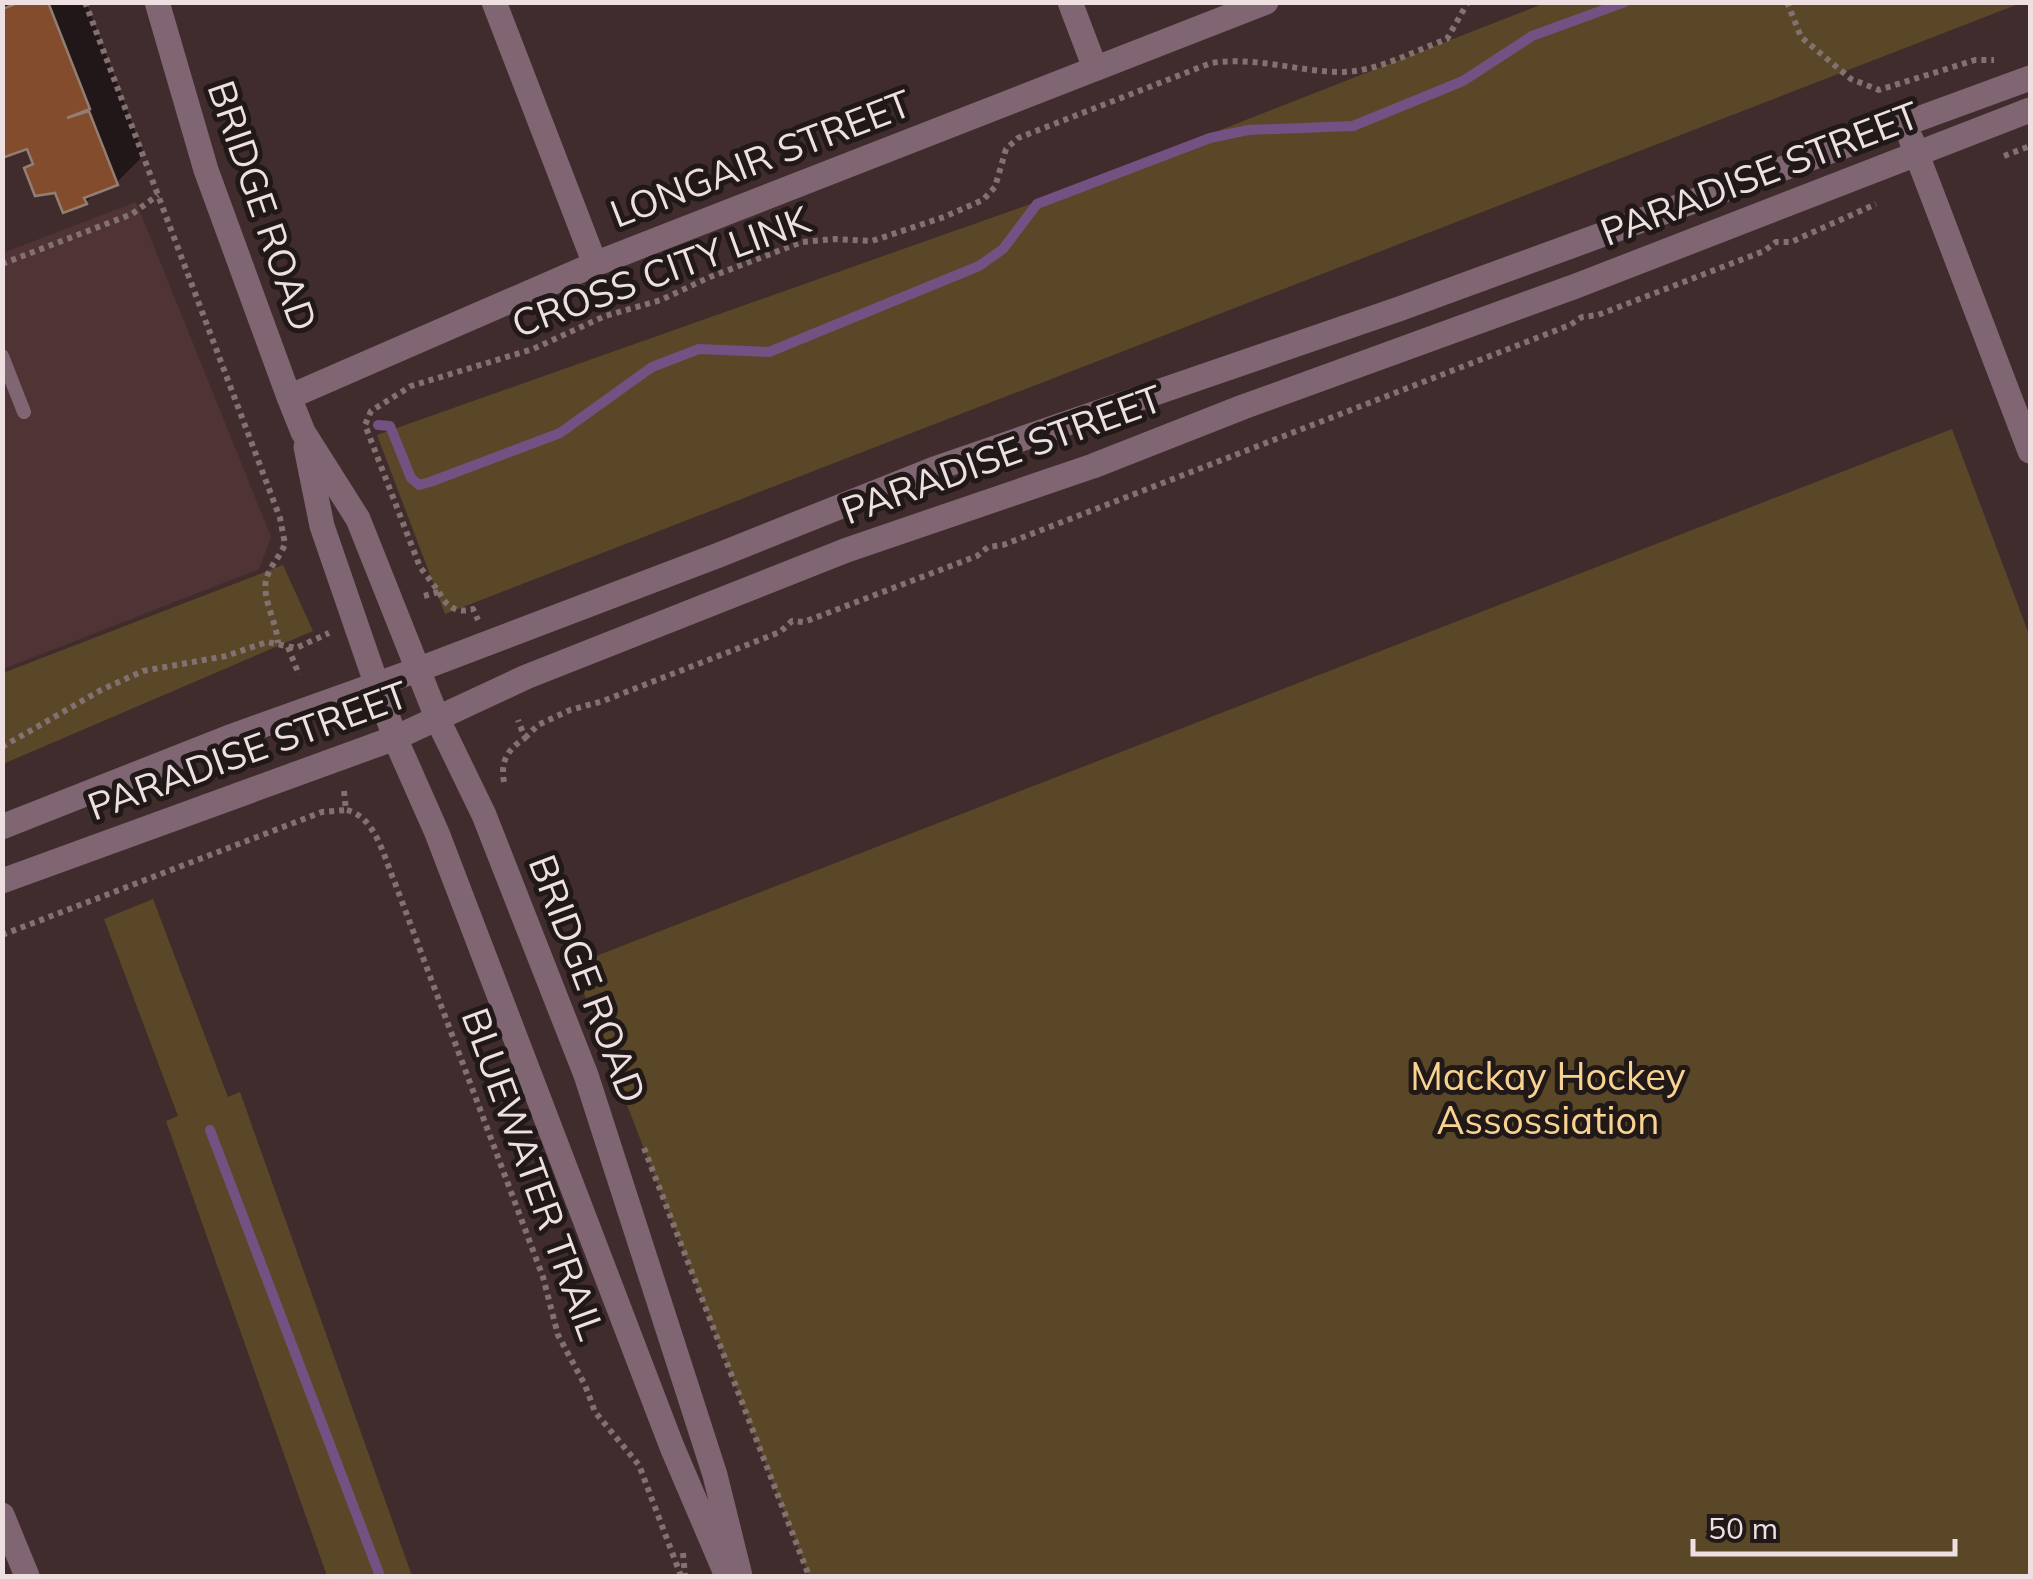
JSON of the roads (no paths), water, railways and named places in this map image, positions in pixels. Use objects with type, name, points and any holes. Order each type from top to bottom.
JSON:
[{"type":"street","name":"BRIDGE ROAD","points":[[157,2],[206,170],[303,432],[322,526],[396,738],[437,832],[672,1447],[727,1576]]},
{"type":"street","points":[[494,2],[594,264]]},
{"type":"street","points":[[1070,2],[1095,68]]},
{"type":"street","name":"LONGAIR STREET","points":[[289,397],[594,264],[1266,2]]},
{"type":"street","name":"PARADISE STREET","points":[[2,826],[227,738],[418,670],[934,469],[1399,309],[2030,78]]},
{"type":"street","name":"PARADISE STREET","points":[[2,882],[396,738],[526,677],[847,550],[1093,466],[1242,407],[1576,286],[2030,110]]},
{"type":"street","points":[[1905,125],[2030,451]]},
{"type":"street","name":"BRIDGE ROAD","points":[[303,432],[358,519],[438,720],[484,814],[586,1075],[715,1474],[740,1576]]},
{"type":"street","points":[[2,1515],[28,1576]]},
{"type":"lane","points":[[2,356],[24,412]]},
{"type":"waterway","points":[[378,425],[390,426],[411,478],[419,485],[430,482],[560,433],[652,367],[699,349],[769,352],[979,266],[1003,249],[1037,204],[1210,138],[1248,130],[1353,126],[1463,81],[1532,36],[1625,2]]},
{"type":"waterway","points":[[210,1130],[380,1576]]},
{"type":"park label","name":"Mackay Hockey Assossiation","points":[[1548,1099]]}]
